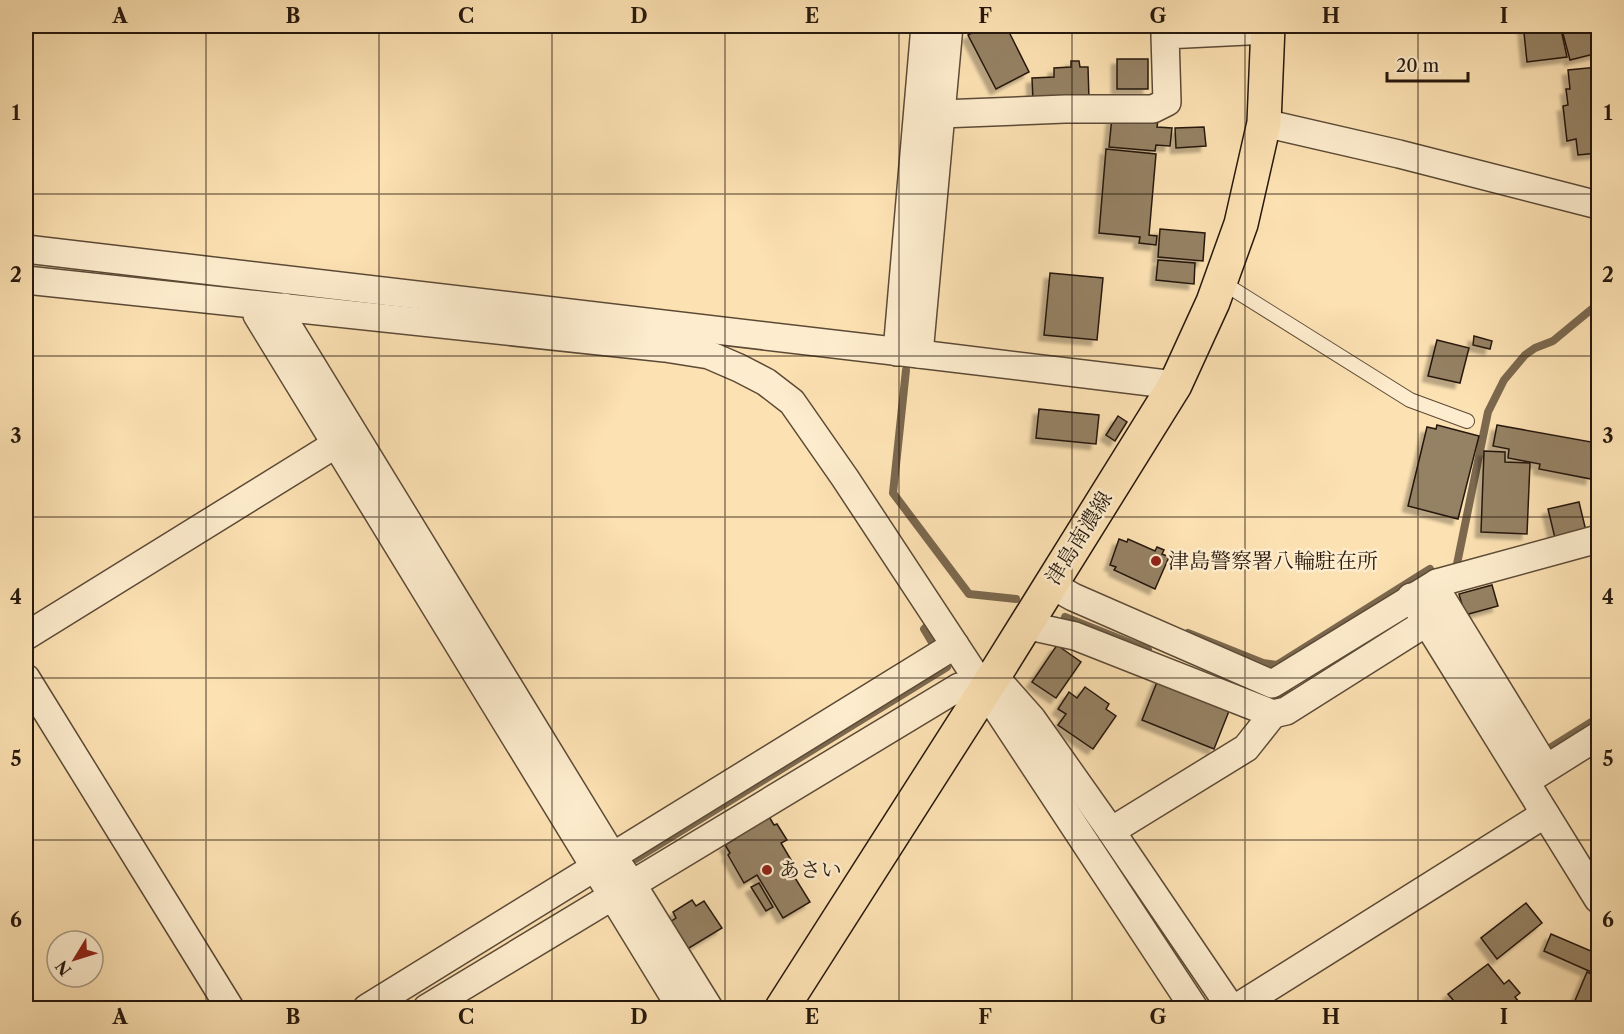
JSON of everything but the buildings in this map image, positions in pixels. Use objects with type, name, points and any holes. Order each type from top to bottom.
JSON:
[{"type":"main road","name":"津島南濃線","points":[[782,1008],[1175,386],[1213,302],[1241,224],[1264,123],[1268,28]]},
{"type":"street","points":[[908,353],[926,26]]},
{"type":"street","points":[[908,353],[941,114],[949,26]]},
{"type":"street","points":[[941,114],[1065,109],[1153,109],[1167,102],[1164,35],[1268,28]]},
{"type":"street","points":[[1264,123],[1399,154],[1599,205]]},
{"type":"street","points":[[26,249],[1175,386]]},
{"type":"street","points":[[26,280],[665,348],[709,356],[740,368],[766,382],[792,402],[955,645],[989,683],[1032,719],[1234,1008],[1545,814]]},
{"type":"street","points":[[257,305],[257,315],[336,444],[604,863],[709,1008]]},
{"type":"street","points":[[284,308],[283,318],[604,863]]},
{"type":"street","points":[[26,636],[336,444]]},
{"type":"street","points":[[1050,584],[1073,597],[1272,684],[1437,583],[1599,539]]},
{"type":"street","points":[[1437,583],[1518,746]]},
{"type":"street","points":[[1411,597],[1518,746],[1536,775],[1545,814],[1599,899]]},
{"type":"street","points":[[1026,625],[1075,636],[1273,714],[1286,711],[1427,622]]},
{"type":"street","points":[[367,1008],[955,645]]},
{"type":"street","points":[[26,678],[230,1008]]},
{"type":"street","points":[[427,1008],[959,687],[989,683]]},
{"type":"street","points":[[989,683],[1194,1008]]},
{"type":"street","points":[[1111,831],[1246,748],[1273,714]]},
{"type":"street","points":[[1536,775],[1599,736]]},
{"type":"street","points":[[622,890],[681,1008]]},
{"type":"lane","points":[[1220,281],[1410,400],[1467,421]]},
{"type":"waterway","points":[[1457,564],[1488,412],[1504,380],[1525,355],[1553,341],[1598,302]]},
{"type":"waterway","points":[[906,370],[893,493],[969,594],[1016,599]]},
{"type":"waterway","points":[[1188,633],[1263,663],[1277,665],[1430,569]]},
{"type":"waterway","points":[[1065,617],[1148,650]]},
{"type":"waterway","points":[[929,624],[924,629],[933,644]]},
{"type":"waterway","points":[[634,860],[947,667]]},
{"type":"waterway","points":[[1260,695],[1276,698],[1291,693]]},
{"type":"waterway","points":[[1550,748],[1598,718]]},
{"type":"place","name":"津島警察署八輪駐在所","points":[[1156,561]]},
{"type":"place","name":"あさい","points":[[767,870]]}]
